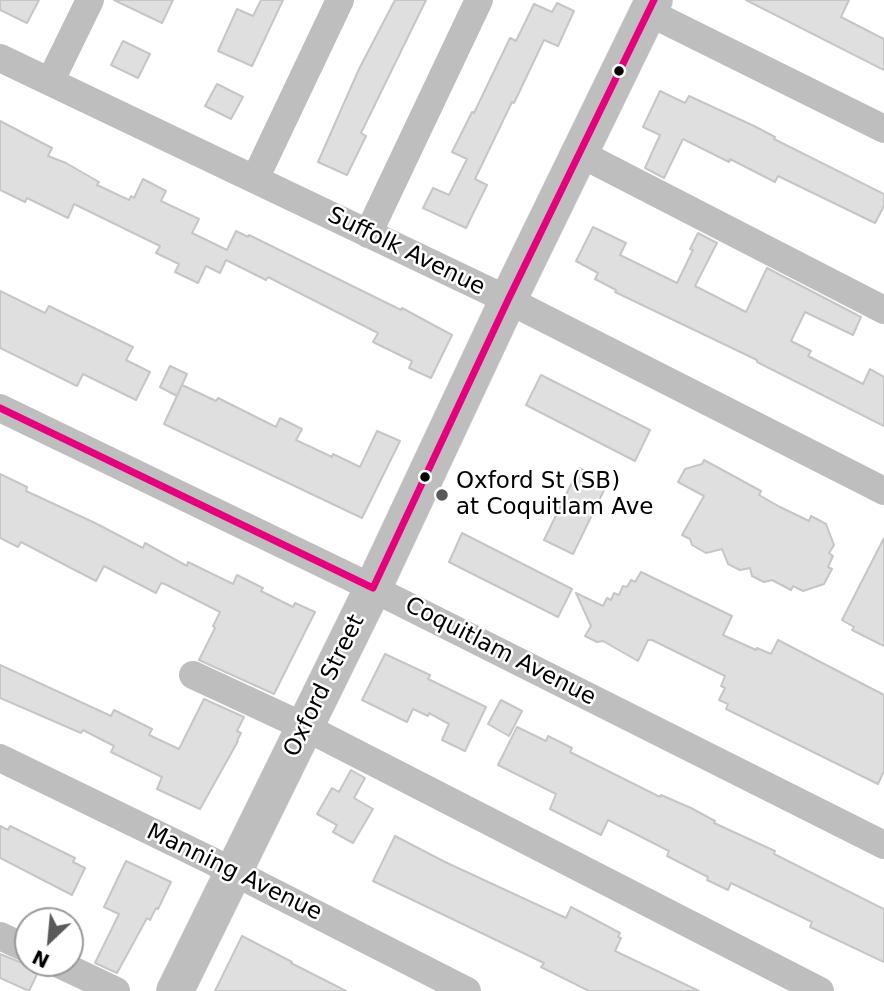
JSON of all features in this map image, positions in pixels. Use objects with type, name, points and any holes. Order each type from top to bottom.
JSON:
[{"type":"main road","name":"Oxford Street","points":[[175,991],[373,588],[508,300],[651,6]]},
{"type":"street","points":[[50,82],[90,0]]},
{"type":"street","points":[[255,179],[340,0]]},
{"type":"street","points":[[368,233],[479,0]]},
{"type":"street","points":[[651,6],[884,129]]},
{"type":"street","name":"Suffolk Avenue","points":[[0,58],[508,300],[884,491]]},
{"type":"street","points":[[579,153],[884,310]]},
{"type":"street","name":"Coquitlam Avenue","points":[[0,408],[373,588],[884,845]]},
{"type":"street","points":[[193,675],[305,727],[820,991]]},
{"type":"street","name":"Manning Avenue","points":[[0,758],[234,872],[467,991]]},
{"type":"street","points":[[84,976],[116,991]]},
{"type":"building","points":[[0,0],[39,0],[27,23],[0,10]]},
{"type":"building","points":[[114,0],[173,0],[162,23]]},
{"type":"building","points":[[261,0],[283,0],[252,66],[218,51],[237,9],[253,16]]},
{"type":"building","points":[[395,0],[426,0],[361,133],[366,136],[347,175],[318,162],[359,69]]},
{"type":"building","points":[[746,0],[849,0],[841,17],[884,39],[884,70]]},
{"type":"building","points":[[557,3],[574,11],[558,46],[544,40],[514,103],[512,102],[475,179],[487,185],[466,228],[423,208],[433,188],[449,195],[467,159],[452,152],[510,38],[516,41],[534,4],[552,12]]},
{"type":"building","points":[[123,41],[150,54],[138,78],[111,65]]},
{"type":"building","points":[[217,84],[243,97],[231,119],[205,106]]},
{"type":"building","points":[[660,91],[685,103],[689,96],[754,126],[775,137],[774,139],[884,194],[884,206],[875,223],[778,176],[775,182],[683,139],[664,178],[645,168],[660,135],[643,127]]},
{"type":"building","points":[[0,121],[52,148],[48,156],[66,163],[99,182],[97,185],[129,200],[131,196],[134,198],[143,179],[166,191],[161,201],[199,219],[192,233],[227,250],[236,231],[248,237],[249,235],[401,310],[402,308],[452,335],[431,378],[409,368],[412,361],[373,342],[378,333],[268,277],[266,280],[226,260],[220,273],[206,266],[198,283],[175,272],[179,264],[156,253],[160,246],[74,204],[68,218],[27,198],[25,202],[0,190]]},
{"type":"building","points":[[593,227],[626,243],[620,255],[677,283],[698,233],[717,243],[695,286],[746,312],[767,268],[861,317],[853,335],[805,312],[791,341],[811,351],[808,356],[863,384],[870,369],[884,377],[884,426],[757,360],[615,292],[616,290],[595,279],[598,273],[576,261]]},
{"type":"building","points":[[0,291],[45,313],[49,306],[133,347],[126,360],[150,372],[136,400],[83,374],[77,386],[0,348]]},
{"type":"building","points":[[170,366],[187,374],[177,396],[160,387]]},
{"type":"building","points":[[541,375],[650,430],[635,461],[526,405]]},
{"type":"building","points":[[182,385],[216,401],[218,398],[276,427],[280,418],[302,429],[296,440],[360,467],[377,431],[400,441],[362,518],[164,424]]},
{"type":"building","points":[[704,460],[761,491],[759,495],[780,507],[809,521],[811,516],[826,524],[834,545],[829,553],[833,556],[828,567],[832,569],[824,584],[803,591],[793,586],[791,590],[772,580],[764,582],[752,576],[750,568],[740,570],[728,564],[722,549],[706,553],[682,535],[704,496],[678,482],[685,469],[702,464]]},
{"type":"building","points":[[579,468],[608,482],[573,554],[544,540]]},
{"type":"building","points":[[0,474],[27,487],[26,491],[143,548],[145,543],[187,566],[188,562],[233,584],[237,575],[293,607],[295,603],[315,612],[274,694],[199,660],[220,612],[165,584],[161,583],[156,593],[104,566],[96,581],[21,542],[18,547],[0,538]]},
{"type":"building","points":[[462,533],[572,589],[558,617],[449,562]]},
{"type":"building","points":[[884,538],[884,646],[852,630],[854,627],[842,620]]},
{"type":"building","points":[[641,572],[732,616],[723,635],[771,654],[778,640],[884,695],[884,771],[878,784],[726,709],[728,704],[719,700],[725,688],[721,686],[725,676],[652,640],[648,640],[638,661],[603,641],[597,642],[585,636],[591,626],[576,593],[603,606],[607,598],[611,600],[614,593],[619,595],[623,586],[627,587],[631,580],[635,582]]},
{"type":"building","points":[[385,654],[430,675],[428,679],[486,707],[465,751],[442,740],[449,724],[429,713],[428,716],[413,709],[407,722],[362,700]]},
{"type":"building","points":[[0,665],[111,716],[114,710],[152,729],[149,735],[179,749],[204,699],[244,717],[237,731],[241,733],[200,809],[157,789],[162,777],[111,752],[114,746],[83,730],[81,733],[0,698]]},
{"type":"building","points":[[501,700],[522,711],[509,736],[488,724]]},
{"type":"building","points":[[517,727],[546,741],[548,736],[572,748],[570,752],[660,797],[661,795],[691,808],[715,821],[714,823],[775,851],[774,854],[884,909],[884,962],[810,927],[812,922],[731,883],[728,890],[707,880],[708,877],[667,856],[669,851],[608,820],[601,835],[550,809],[556,794],[498,765]]},
{"type":"building","points":[[351,770],[365,778],[354,798],[373,809],[353,843],[333,832],[337,825],[317,814],[332,788],[339,792]]},
{"type":"building","points":[[0,826],[8,830],[10,826],[75,858],[73,862],[85,868],[72,895],[0,858]]},
{"type":"building","points":[[395,836],[566,918],[571,907],[620,933],[618,937],[621,938],[615,951],[699,991],[589,991],[541,967],[544,963],[373,881]]},
{"type":"building","points":[[126,861],[171,882],[158,909],[156,908],[150,920],[147,918],[117,973],[95,963],[119,914],[104,907]]},
{"type":"building","points":[[242,936],[291,963],[346,991],[215,991]]},
{"type":"building","points":[[0,954],[14,960],[14,977],[36,977],[29,991],[0,978]]},
{"type":"transit line","points":[[373,588],[508,300],[654,0]]},
{"type":"transit line","points":[[0,408],[373,588]]},
{"type":"place","name":"Oxford St (SB) at Coquitlam Ave","points":[[442,495]]}]
